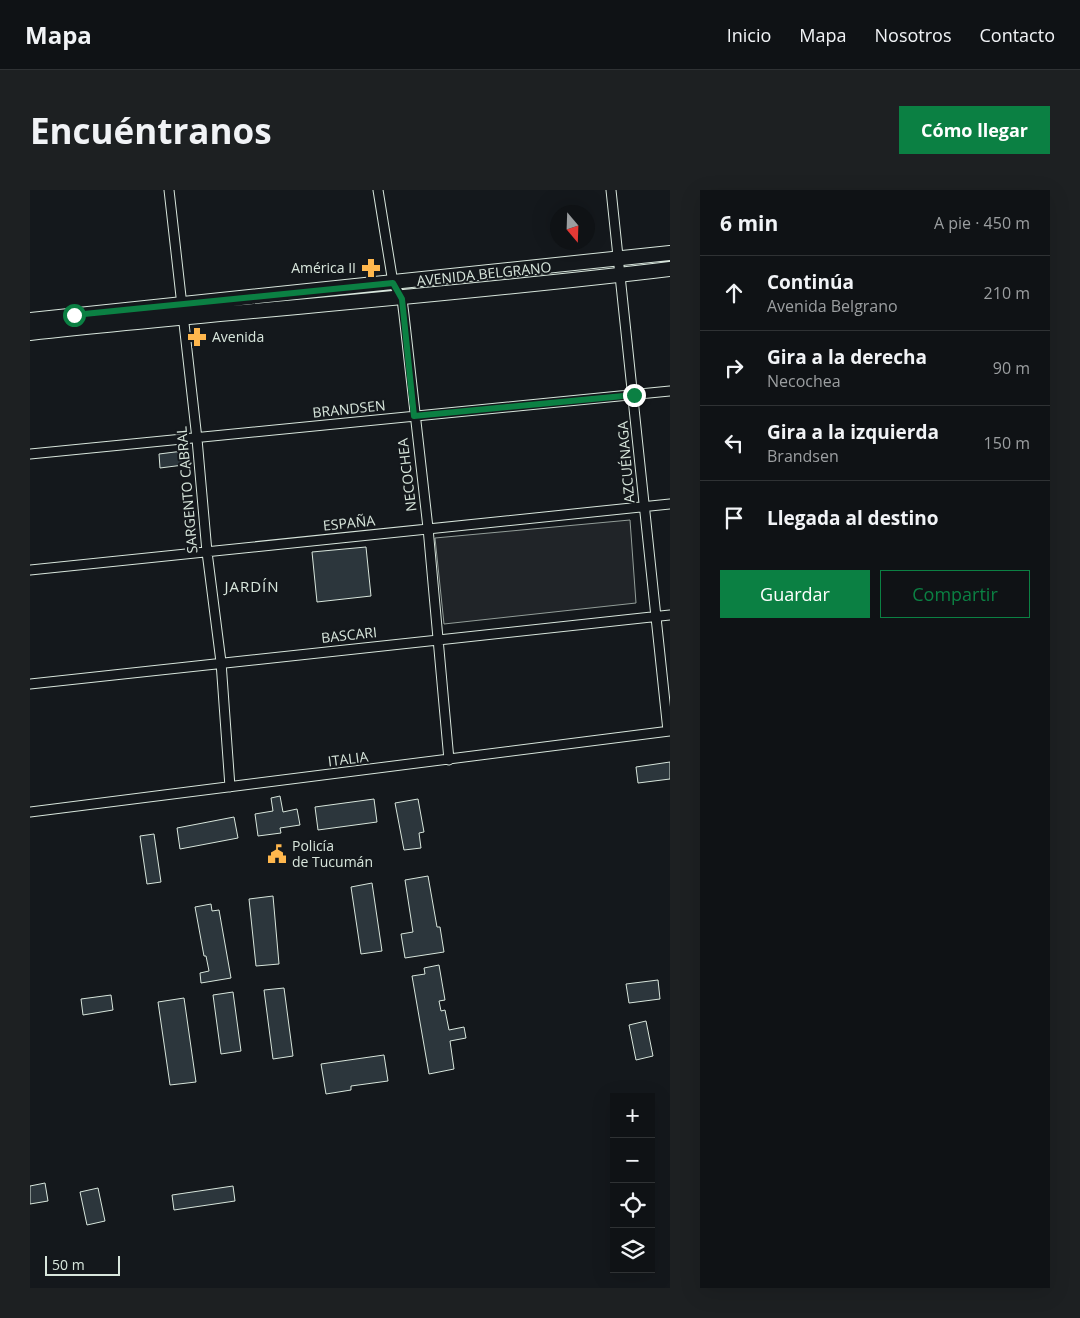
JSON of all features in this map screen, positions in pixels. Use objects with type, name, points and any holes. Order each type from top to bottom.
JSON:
[{"type":"main road","name":"AVENIDA BELGRANO","points":[[30,333],[182,310],[393,283],[670,253]]},
{"type":"main road","name":"AVENIDA BELGRANO","points":[[30,320],[402,299],[670,269]]},
{"type":"street","name":"SARGENTO CABRAL","points":[[169,190],[197,438],[207,552],[221,662],[230,787]]},
{"type":"street","name":"NECOCHEA","points":[[378,190],[393,283],[402,299],[428,528],[449,760]]},
{"type":"street","name":"AZCUÉNAGA","points":[[611,190],[634,395],[654,616],[669,731]]},
{"type":"street","name":"BRANDSEN","points":[[30,454],[670,391]]},
{"type":"street","name":"ESPAÑA","points":[[30,570],[670,504]]},
{"type":"street","name":"BASCARI","points":[[30,684],[670,615]]},
{"type":"street","name":"ITALIA","points":[[30,812],[669,731]]},
{"type":"shaded area","points":[[630,520],[636,603],[444,624],[435,538]]},
{"type":"building","points":[[183,451],[190,459],[191,464],[160,468],[159,454]]},
{"type":"building","points":[[366,547],[371,596],[317,602],[312,552]]},
{"type":"building","points":[[670,762],[670,779],[638,783],[636,767]]},
{"type":"building","points":[[280,796],[283,812],[297,809],[300,825],[280,828],[281,833],[258,836],[255,814],[273,811],[271,798]]},
{"type":"building","points":[[374,799],[377,822],[318,830],[315,807]]},
{"type":"building","points":[[418,799],[424,832],[419,833],[421,848],[404,850],[395,803]]},
{"type":"building","points":[[234,817],[238,838],[180,849],[177,828]]},
{"type":"building","points":[[154,834],[161,882],[147,884],[140,836]]},
{"type":"building","points":[[428,876],[437,927],[440,927],[444,952],[405,958],[401,934],[413,932],[405,880]]},
{"type":"building","points":[[372,883],[382,951],[361,954],[351,887]]},
{"type":"building","points":[[273,896],[279,964],[256,966],[249,899]]},
{"type":"building","points":[[211,904],[212,911],[219,910],[231,978],[201,983],[200,973],[209,971],[206,956],[204,956],[195,907]]},
{"type":"building","points":[[439,965],[445,1000],[439,1001],[441,1011],[445,1010],[449,1030],[464,1027],[466,1038],[450,1041],[454,1069],[429,1074],[412,976],[425,974],[424,968]]},
{"type":"building","points":[[658,980],[660,999],[629,1003],[626,984]]},
{"type":"building","points":[[284,988],[293,1056],[273,1059],[264,990]]},
{"type":"building","points":[[233,992],[241,1051],[221,1054],[213,995]]},
{"type":"building","points":[[111,995],[113,1010],[83,1015],[81,999]]},
{"type":"building","points":[[184,998],[196,1082],[170,1085],[158,1002]]},
{"type":"building","points":[[646,1021],[653,1056],[636,1060],[629,1025]]},
{"type":"building","points":[[384,1055],[388,1081],[351,1086],[351,1090],[326,1094],[321,1064]]},
{"type":"building","points":[[45,1183],[48,1201],[30,1204],[30,1186]]},
{"type":"building","points":[[233,1186],[235,1201],[174,1210],[172,1195]]},
{"type":"building","points":[[98,1188],[105,1221],[87,1225],[80,1192]]},
{"type":"place","name":"América II","points":[[371,268]]},
{"type":"place","name":"Avenida","points":[[197,337]]},
{"type":"place","name":"Policía de Tucumán","points":[[277,854]]},
{"type":"district","name":"JARDÍN","points":[[252,587]]},
{"type":"route","points":[[74,315],[393,283],[402,299],[414,416],[634,395]]}]
